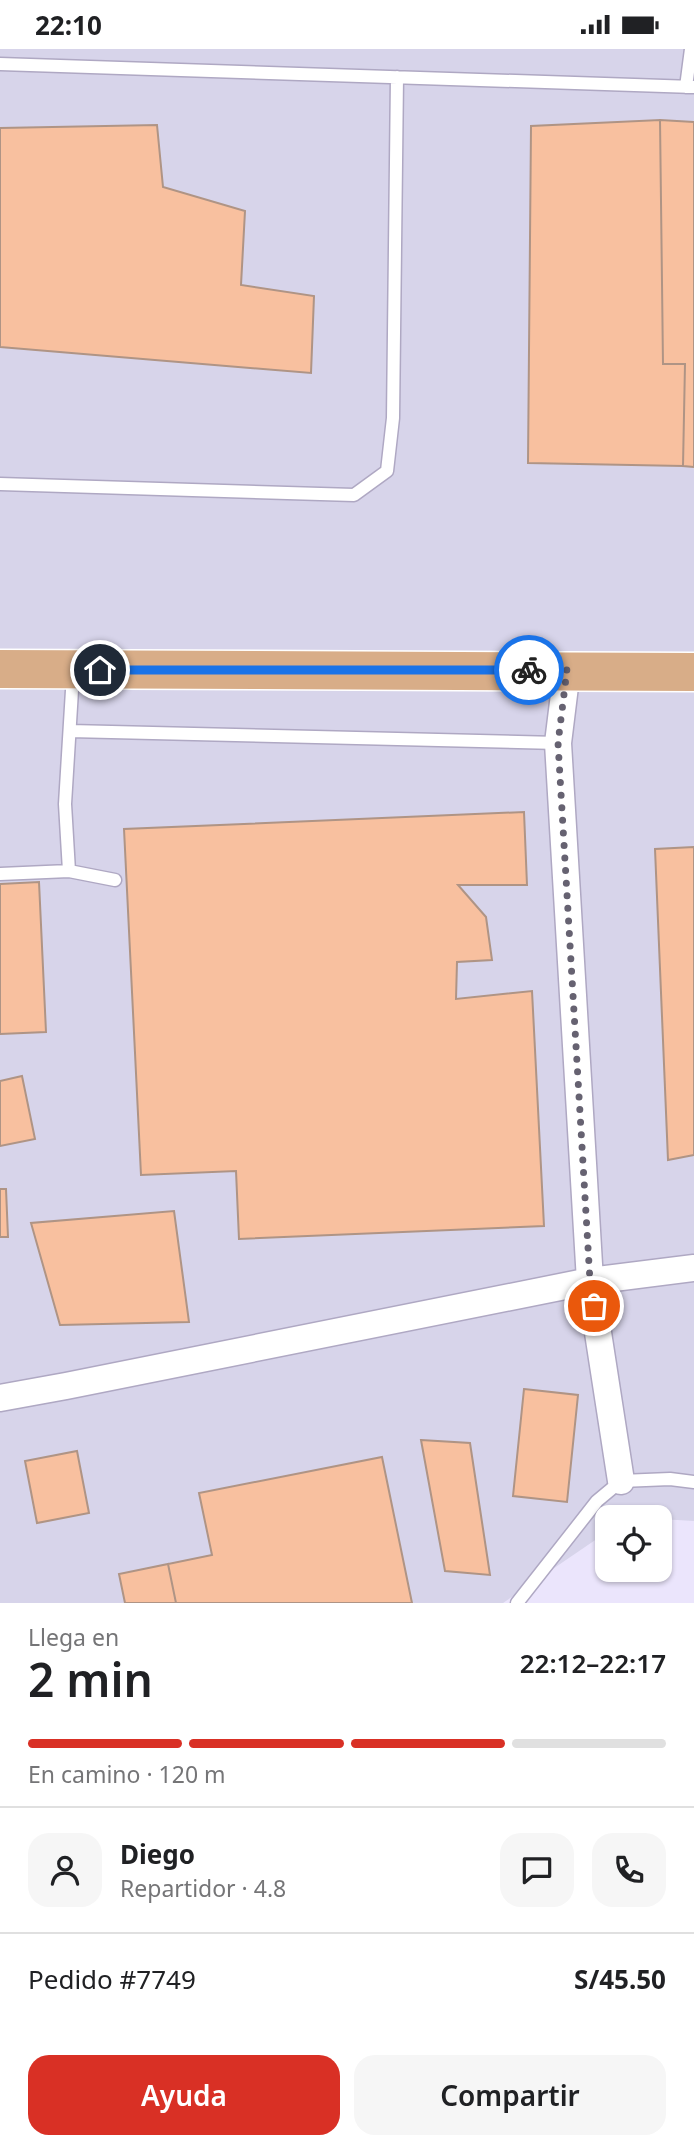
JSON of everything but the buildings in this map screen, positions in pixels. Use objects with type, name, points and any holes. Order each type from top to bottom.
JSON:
[{"type":"main road","points":[[0,669],[694,672]]},
{"type":"street","points":[[567,670],[558,743],[590,1281],[621,1481]]},
{"type":"street","points":[[0,1398],[590,1281],[694,1268]]},
{"type":"lane","points":[[0,64],[690,87],[691,49]]},
{"type":"lane","points":[[0,485],[354,495],[387,471],[393,418],[397,77]]},
{"type":"lane","points":[[69,871],[65,804],[73,670]]},
{"type":"lane","points":[[70,731],[558,743]]},
{"type":"lane","points":[[0,874],[69,871],[115,880]]},
{"type":"lane","points":[[517,1603],[597,1501],[621,1481],[670,1479],[694,1482]]},
{"type":"shaded area","points":[[0,49],[694,49],[694,1521],[672,1520],[672,1505],[595,1505],[595,1540],[503,1603],[0,1603]]},
{"type":"way so far","points":[[529,670],[567,670],[558,743],[590,1281],[594,1306]]},
{"type":"route","points":[[100,670],[529,670]]}]
